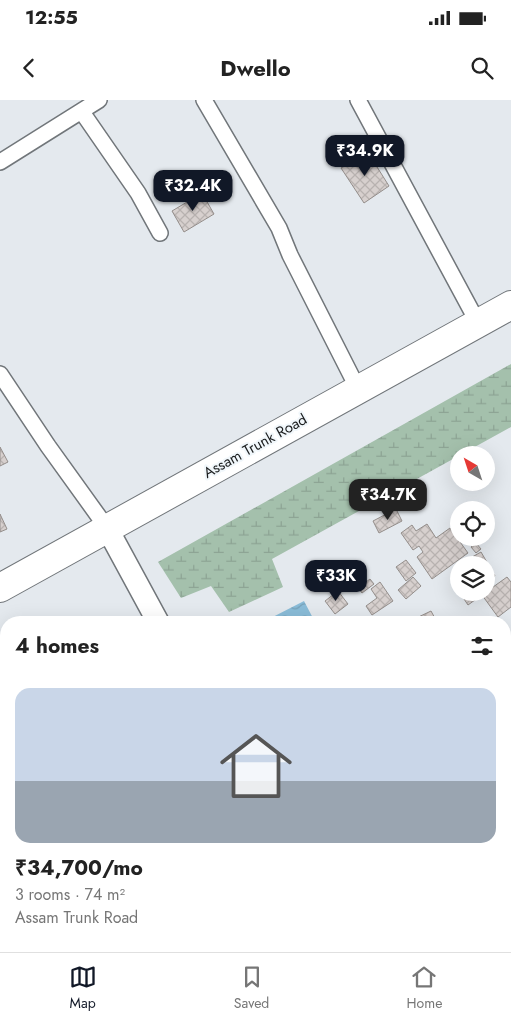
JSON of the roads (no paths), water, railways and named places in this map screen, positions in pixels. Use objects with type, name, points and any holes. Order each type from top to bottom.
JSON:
[{"type":"highway","name":"Assam Trunk Road","points":[[0,588],[511,305]]},
{"type":"street","points":[[0,162],[99,100]]},
{"type":"street","points":[[204,100],[279,228],[290,255],[358,389]]},
{"type":"street","points":[[358,100],[478,323]]},
{"type":"street","points":[[82,112],[138,193],[160,234]]},
{"type":"street","points":[[0,374],[48,446],[107,528],[155,616]]},
{"type":"water","points":[[304,601],[312,616],[275,616]]}]
